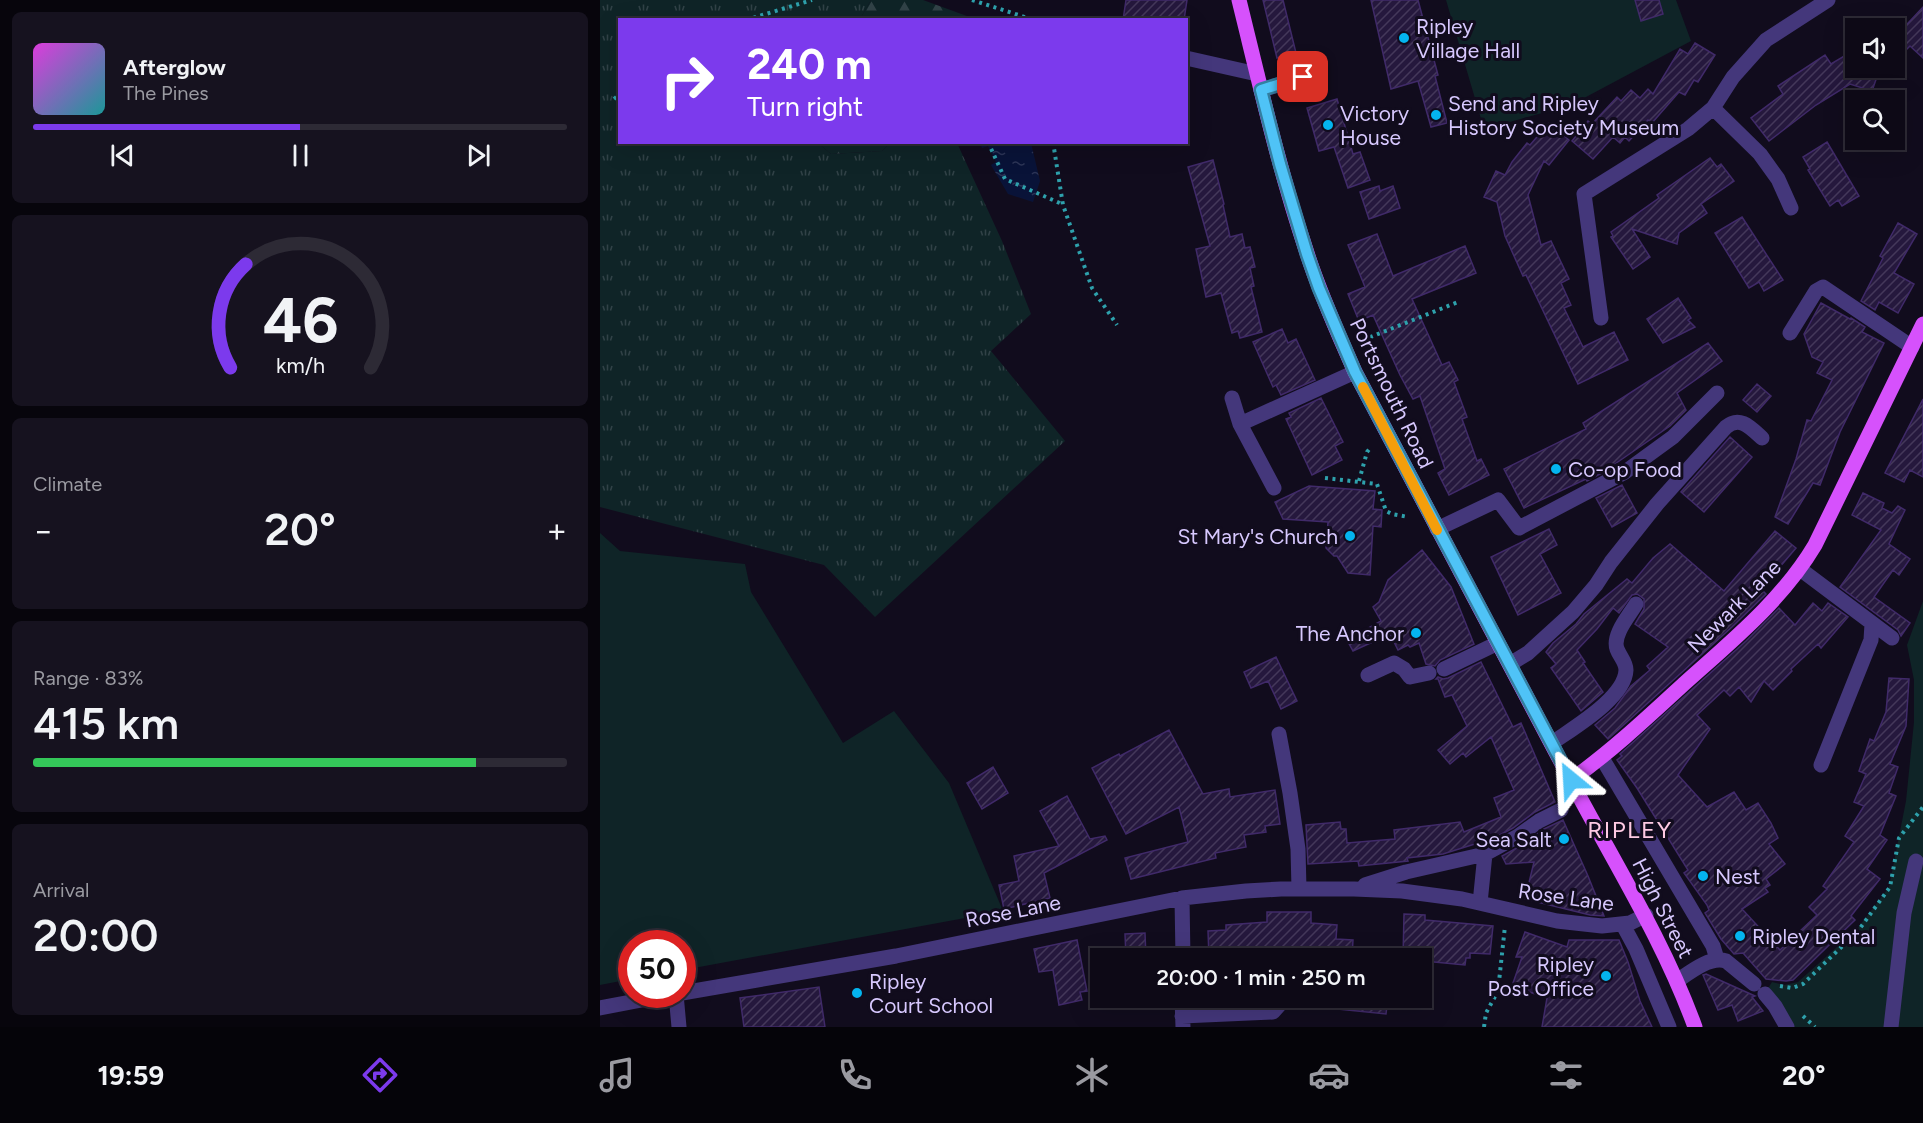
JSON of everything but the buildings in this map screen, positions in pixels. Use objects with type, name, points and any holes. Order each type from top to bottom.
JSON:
[{"type":"main road","name":"Portsmouth Road","points":[[1239,0],[1280,164],[1319,288],[1355,372],[1571,780]]},
{"type":"main road","name":"Newark Lane","points":[[1571,780],[1602,758],[1773,600],[1800,569],[1815,545],[1923,324]]},
{"type":"main road","name":"High Street","points":[[1571,780],[1646,915],[1677,981],[1695,1027]]},
{"type":"street","points":[[1601,318],[1584,194],[1688,129],[1713,108],[1733,77],[1766,40],[1828,0]]},
{"type":"street","points":[[1188,58],[1257,74]]},
{"type":"street","points":[[1261,90],[1318,73]]},
{"type":"street","points":[[1713,108],[1760,154],[1778,180],[1791,208]]},
{"type":"street","points":[[1790,333],[1816,291],[1823,287],[1912,347]]},
{"type":"street","points":[[1240,424],[1355,372]]},
{"type":"street","points":[[1437,529],[1498,500],[1518,528],[1625,472],[1673,436],[1718,393]]},
{"type":"street","points":[[1232,398],[1240,424],[1274,488]]},
{"type":"street","points":[[1510,664],[1528,653],[1573,612],[1657,504],[1726,427],[1732,422],[1739,422],[1762,438]]},
{"type":"street","points":[[1800,569],[1892,638]]},
{"type":"street","points":[[1552,743],[1599,708],[1622,685],[1626,669],[1616,641],[1636,604]]},
{"type":"street","points":[[1821,765],[1871,640],[1872,624]]},
{"type":"street","points":[[1368,675],[1394,663],[1404,669],[1410,677],[1437,671],[1498,643]]},
{"type":"street","points":[[1279,734],[1298,849],[1299,889]]},
{"type":"street","points":[[1602,758],[1713,946],[1717,959]]},
{"type":"street","name":"Rose Lane","points":[[1354,889],[1406,872],[1485,854],[1561,810]]},
{"type":"street","points":[[1480,903],[1485,854]]},
{"type":"street","points":[[1891,1027],[1904,912],[1916,861]]},
{"type":"street","name":"Rose Lane","points":[[696,991],[896,956],[1182,898],[1246,891],[1354,889],[1402,891],[1462,899],[1557,921],[1590,925],[1623,925],[1646,915]]},
{"type":"street","points":[[1182,898],[1183,948]]},
{"type":"street","points":[[1623,925],[1636,949],[1669,1027]]},
{"type":"street","points":[[1677,981],[1717,959],[1726,961],[1763,988],[1787,1027]]},
{"type":"street","points":[[600,1008],[618,1005]]},
{"type":"street","points":[[677,1008],[680,1027]]},
{"type":"street","points":[[1183,1021],[1273,1012],[1277,1008]]},
{"type":"path","points":[[753,18],[812,0]]},
{"type":"path","points":[[972,0],[1028,18]]},
{"type":"path","points":[[614,99],[618,96]]},
{"type":"path","points":[[989,144],[1005,179],[1063,205]]},
{"type":"path","points":[[1053,144],[1063,205],[1092,288],[1117,325]]},
{"type":"path","points":[[1363,340],[1458,302]]},
{"type":"path","points":[[1359,482],[1367,452],[1371,447]]},
{"type":"path","points":[[1325,478],[1377,484],[1386,511],[1408,517]]},
{"type":"path","points":[[1763,988],[1792,988],[1803,984],[1858,931],[1890,887],[1899,838],[1923,807]]},
{"type":"path","points":[[1484,1027],[1486,1013],[1498,991],[1507,910]]},
{"type":"green space","points":[[600,0],[871,0],[861,18],[618,18],[618,144],[819,144],[831,154],[882,151],[889,144],[957,144],[1002,241],[1031,314],[991,351],[1065,441],[875,617],[824,565],[600,507]]},
{"type":"green space","points":[[871,0],[923,0],[972,18],[861,18]]},
{"type":"green space","points":[[1446,0],[1676,0],[1691,41],[1571,105],[1484,129]]},
{"type":"green space","points":[[819,144],[889,144],[882,151],[831,154]]},
{"type":"green space","points":[[600,533],[620,551],[745,564],[751,592],[843,743],[894,711],[949,783],[1003,911],[696,968],[696,930],[618,930],[618,982],[600,985]]},
{"type":"green space","points":[[1923,601],[1923,1027],[1794,1027],[1767,990],[1772,982],[1784,985],[1798,982],[1857,929],[1889,887],[1906,801],[1914,722],[1914,680],[1907,645]]},
{"type":"water","points":[[980,144],[1031,144],[1040,181],[1033,202],[1008,194],[991,165],[996,162],[988,146],[982,148]]},
{"type":"slow traffic","points":[[1363,387],[1437,530]]},
{"type":"place","name":"Ripley Village Hall","points":[[1404,38]]},
{"type":"place","name":"Send and Ripley History Society Museum","points":[[1436,115]]},
{"type":"place","name":"Victory House","points":[[1328,125]]},
{"type":"place","name":"Co-op Food","points":[[1556,469]]},
{"type":"place","name":"St Mary's Church","points":[[1350,536]]},
{"type":"place","name":"The Anchor","points":[[1416,633]]},
{"type":"place","name":"Sea Salt","points":[[1564,839]]},
{"type":"place","name":"Nest","points":[[1703,876]]},
{"type":"place","name":"Ripley Dental","points":[[1740,936]]},
{"type":"place","name":"Ripley Post Office","points":[[1606,976]]},
{"type":"place","name":"Ripley Court School","points":[[857,993]]},
{"type":"district","name":"RIPLEY","points":[[1630,829]]},
{"type":"route","points":[[1303,77],[1261,90],[1296,220],[1319,288],[1355,372],[1571,780]]}]
